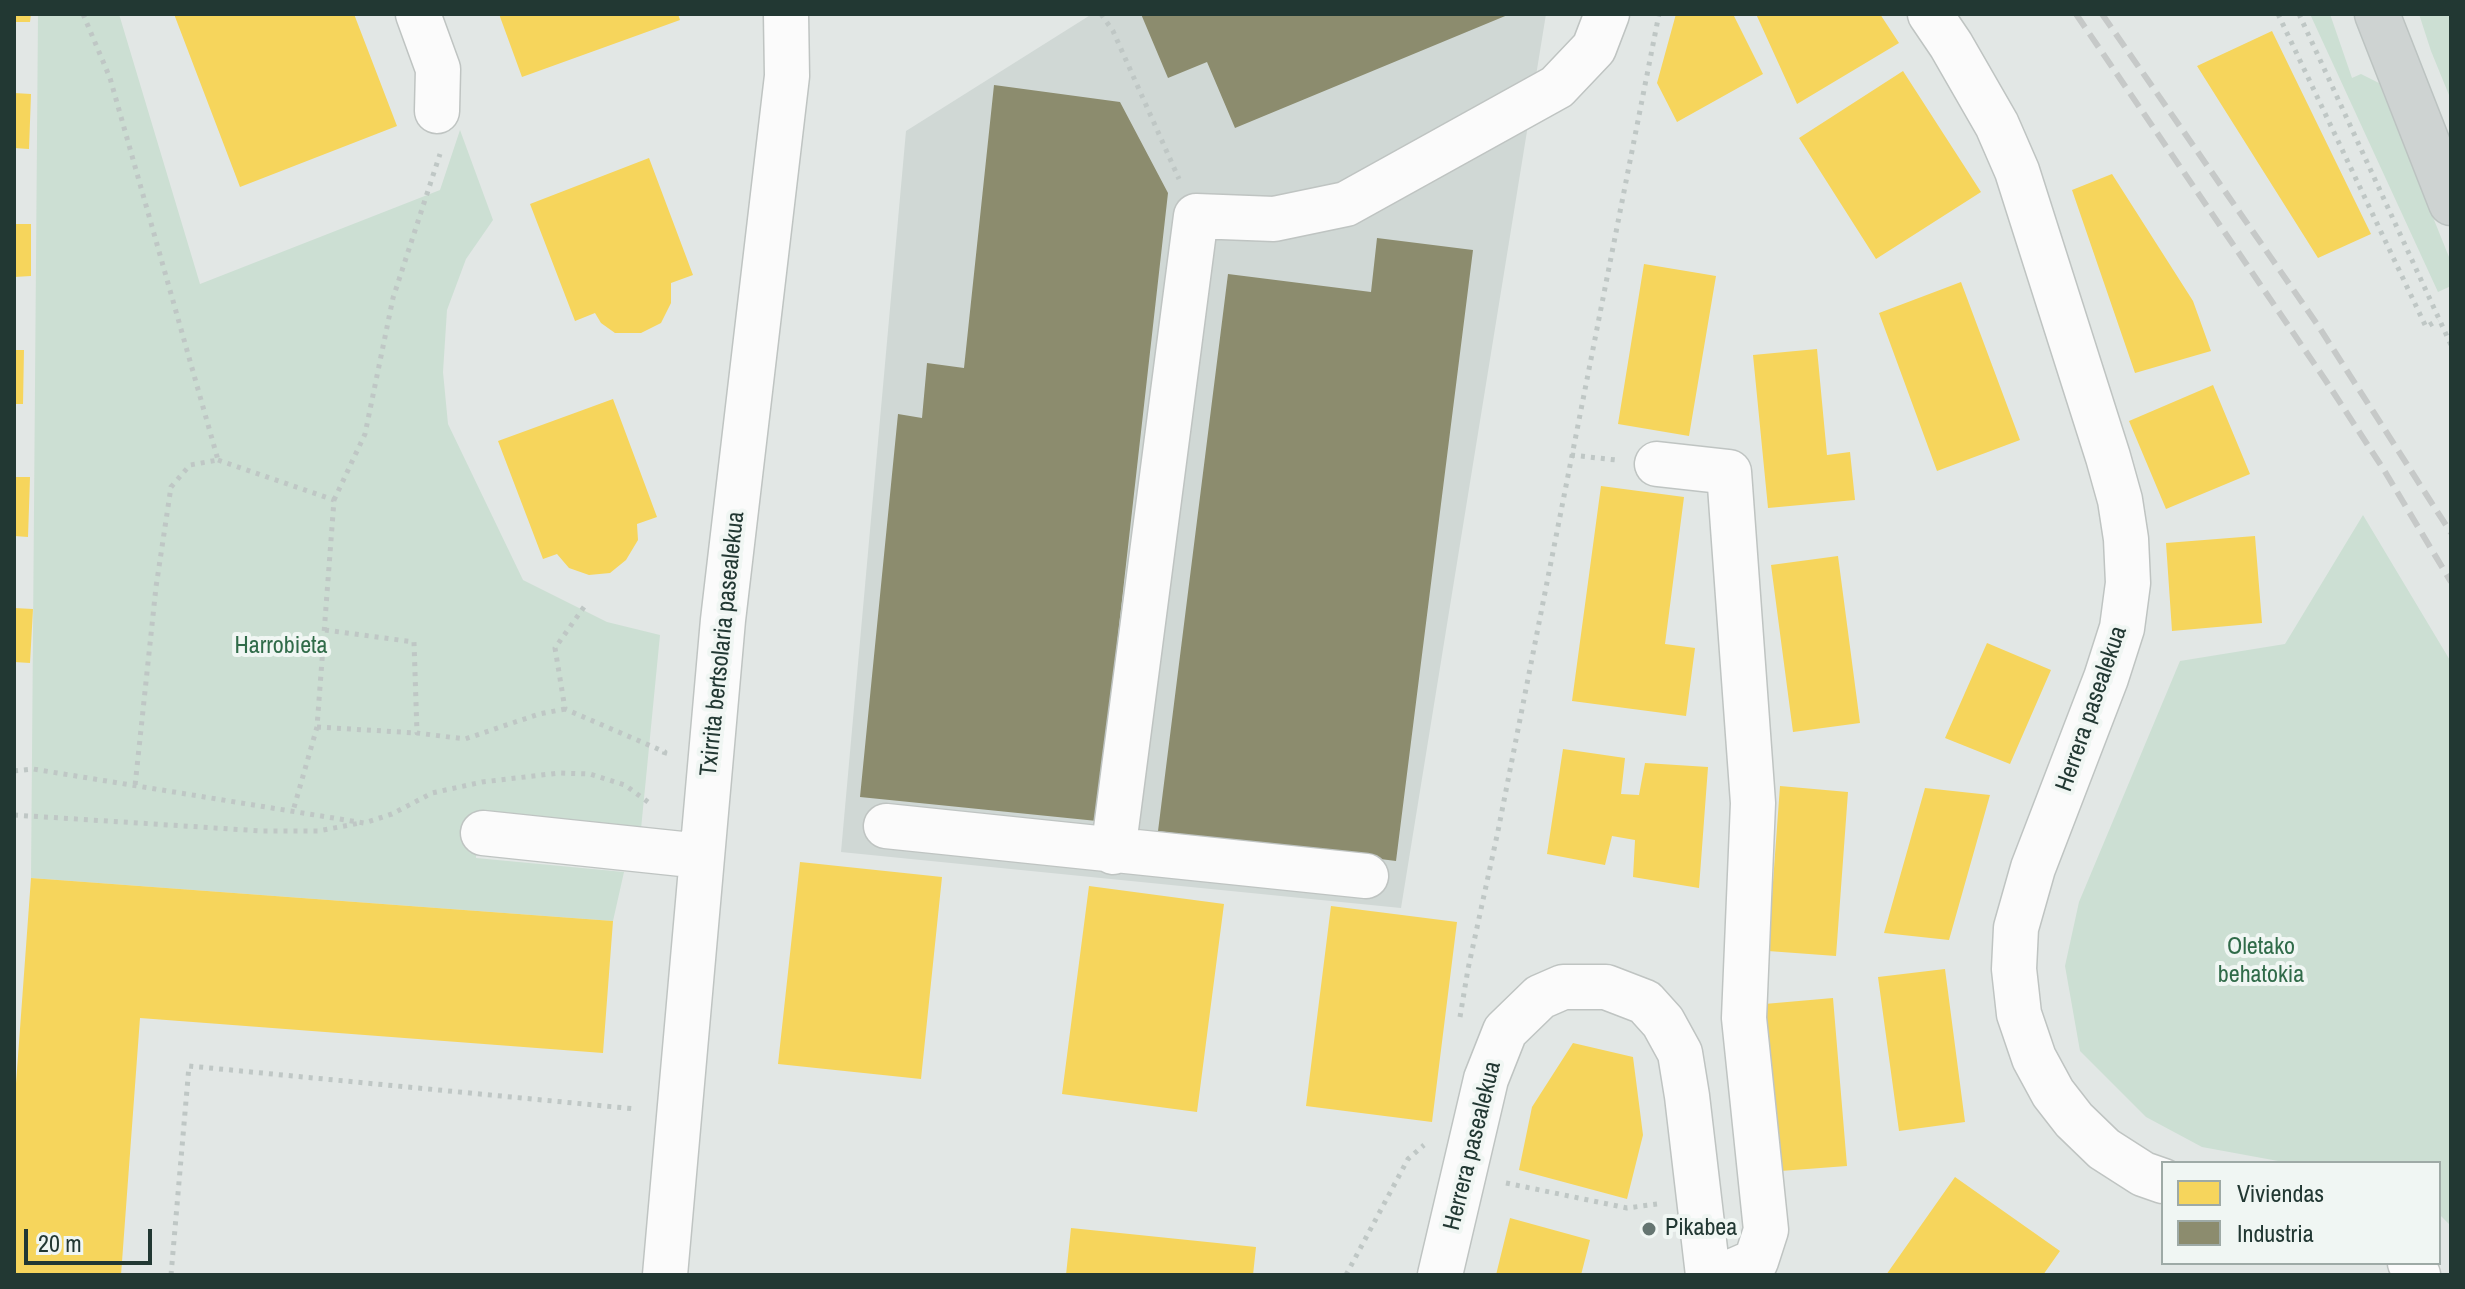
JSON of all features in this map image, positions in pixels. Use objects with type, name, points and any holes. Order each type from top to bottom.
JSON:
[{"type":"main road","points":[[2377,14],[2451,203]]},
{"type":"street","points":[[418,14],[438,69],[437,111]]},
{"type":"street","name":"Txirrita bertsolaria pasealekua","points":[[665,1275],[723,620],[787,76],[786,14]]},
{"type":"street","points":[[1113,852],[1196,216],[1274,219],[1346,204],[1557,87],[1594,48],[1607,14]]},
{"type":"street","name":"Herrera pasealekua","points":[[1930,14],[1997,125],[2017,171],[2108,457],[2120,500],[2126,539],[2128,583],[2122,628],[2101,692],[2033,868],[2016,928],[2014,969],[2019,1014],[2034,1058],[2053,1093],[2074,1120],[2104,1149],[2143,1174],[2161,1180]]},
{"type":"street","points":[[1657,464],[1729,472],[1753,803],[1744,1018],[1766,1230],[1756,1261],[1724,1275]]},
{"type":"street","points":[[886,826],[1366,876]]},
{"type":"street","points":[[483,833],[701,856]]},
{"type":"street","name":"Herrera pasealekua","points":[[1440,1275],[1491,1067],[1505,1031],[1540,997],[1563,987],[1606,987],[1645,1002],[1663,1022],[1680,1053],[1708,1275]]},
{"type":"path","points":[[83,14],[110,78],[218,460]]},
{"type":"path","points":[[1101,14],[1113,31],[1196,216]]},
{"type":"path","points":[[1459,1027],[1468,969],[1659,14]]},
{"type":"path","points":[[2278,14],[2426,327],[2438,320]]},
{"type":"path","points":[[2299,14],[2451,345]]},
{"type":"path","points":[[293,811],[317,727],[334,500],[365,434],[393,298],[444,142],[437,111]]},
{"type":"path","points":[[135,786],[156,587],[171,487],[190,465],[218,460],[334,500]]},
{"type":"path","points":[[565,709],[555,648],[584,607]]},
{"type":"path","points":[[325,630],[414,642],[417,733]]},
{"type":"path","points":[[317,727],[465,739],[539,714],[565,709],[665,752],[664,767]]},
{"type":"path","points":[[14,771],[33,769],[215,799]]},
{"type":"path","points":[[14,815],[262,831],[318,831],[364,823]]},
{"type":"path","points":[[171,1275],[189,1066],[635,1109]]},
{"type":"path","points":[[1346,1275],[1408,1159],[1432,1138]]},
{"type":"path","points":[[1465,1175],[1627,1208]]},
{"type":"shaded area","points":[[1092,14],[1546,14],[1401,908],[841,852],[906,131]]},
{"type":"green space","name":"Harrobieta","points":[[38,14],[119,14],[200,284],[440,190],[460,130],[493,220],[466,259],[447,310],[443,372],[448,424],[523,580],[607,622],[660,635],[641,829],[476,816],[476,858],[624,872],[613,921],[31,878]]},
{"type":"green space","points":[[2310,14],[2330,14],[2352,78],[2361,74],[2379,83],[2451,262],[2451,286],[2438,292]]},
{"type":"green space","points":[[2419,14],[2451,14],[2451,100],[2431,51]]},
{"type":"green space","name":"Oletako behatokia","points":[[2363,515],[2451,662],[2451,1226],[2441,1216],[2441,1161],[2278,1161],[2202,1147],[2146,1117],[2080,1051],[2065,966],[2079,902],[2180,661],[2285,644]]},
{"type":"building: Viviendas","points":[[14,14],[31,14],[30,22],[14,22]]},
{"type":"building: Viviendas","points":[[174,14],[354,14],[397,126],[240,187]]},
{"type":"building: Viviendas","points":[[499,14],[678,14],[680,20],[522,77]]},
{"type":"building: Viviendas","points":[[1676,14],[1733,14],[1763,74],[1677,122],[1657,83]]},
{"type":"building: Viviendas","points":[[1756,14],[1880,14],[1899,43],[1797,104]]},
{"type":"building: Viviendas","points":[[2272,31],[2371,234],[2318,258],[2197,66]]},
{"type":"building: Viviendas","points":[[1903,71],[1981,192],[1876,259],[1799,138]]},
{"type":"building: Viviendas","points":[[14,93],[31,94],[29,149],[14,148]]},
{"type":"building: Viviendas","points":[[649,158],[693,275],[671,283],[671,303],[661,323],[641,333],[615,333],[601,323],[595,313],[575,321],[530,204]]},
{"type":"building: Viviendas","points":[[2112,174],[2193,301],[2211,351],[2135,373],[2072,190]]},
{"type":"building: Viviendas","points":[[14,224],[31,224],[31,276],[14,277]]},
{"type":"building: Viviendas","points":[[1644,264],[1716,276],[1689,436],[1618,424]]},
{"type":"building: Viviendas","points":[[1961,282],[2020,440],[1937,471],[1879,313]]},
{"type":"building: Viviendas","points":[[1817,349],[1827,455],[1850,452],[1855,500],[1768,508],[1753,355]]},
{"type":"building: Viviendas","points":[[14,350],[24,350],[23,404],[14,404]]},
{"type":"building: Viviendas","points":[[2213,385],[2250,474],[2166,509],[2129,421]]},
{"type":"building: Viviendas","points":[[613,399],[657,517],[637,524],[638,540],[626,560],[610,573],[589,575],[569,568],[557,554],[543,559],[498,441]]},
{"type":"building: Viviendas","points":[[14,477],[30,477],[28,537],[14,536]]},
{"type":"building: Viviendas","points":[[1601,486],[1684,497],[1665,644],[1695,648],[1686,716],[1572,701]]},
{"type":"building: Viviendas","points":[[2255,536],[2262,623],[2172,631],[2166,543]]},
{"type":"building: Viviendas","points":[[1838,556],[1860,723],[1793,732],[1771,565]]},
{"type":"building: Viviendas","points":[[14,608],[33,609],[30,663],[14,662]]},
{"type":"building: Viviendas","points":[[1987,643],[2051,670],[2010,764],[1945,738]]},
{"type":"building: Viviendas","points":[[1563,749],[1625,758],[1621,794],[1639,795],[1645,763],[1708,767],[1699,888],[1633,877],[1635,840],[1612,836],[1605,865],[1547,854]]},
{"type":"building: Viviendas","points":[[1780,786],[1848,792],[1836,956],[1768,951]]},
{"type":"building: Viviendas","points":[[1925,788],[1990,795],[1949,940],[1884,933]]},
{"type":"building: Viviendas","points":[[800,862],[942,877],[921,1079],[778,1064]]},
{"type":"building: Viviendas","points":[[31,878],[613,921],[603,1053],[140,1018],[121,1275],[14,1275],[14,1111]]},
{"type":"building: Viviendas","points":[[1089,886],[1224,904],[1197,1112],[1062,1094]]},
{"type":"building: Viviendas","points":[[1331,906],[1457,922],[1432,1122],[1306,1106]]},
{"type":"building: Viviendas","points":[[1945,969],[1965,1122],[1899,1131],[1878,977]]},
{"type":"building: Viviendas","points":[[1833,998],[1847,1166],[1767,1172],[1753,1005]]},
{"type":"building: Viviendas","points":[[1573,1043],[1633,1057],[1643,1135],[1627,1199],[1519,1170],[1532,1107]]},
{"type":"building: Viviendas","points":[[1955,1177],[2060,1251],[2043,1275],[1886,1275]]},
{"type":"building: Viviendas","points":[[1510,1218],[1590,1240],[1581,1275],[1496,1275]]},
{"type":"building: Viviendas","points":[[1071,1228],[1256,1247],[1253,1275],[1066,1275]]},
{"type":"building: Industria","points":[[1141,14],[1510,14],[1235,128],[1207,62],[1168,78]]},
{"type":"building: Industria","points":[[994,85],[1120,102],[1168,193],[1097,821],[860,797],[898,414],[922,418],[927,363],[964,368]]},
{"type":"building: Industria","points":[[1377,238],[1473,250],[1396,861],[1158,831],[1228,274],[1371,292]]},
{"type":"railway","points":[[2076,14],[2326,381],[2451,582]]},
{"type":"railway","points":[[2102,14],[2317,324],[2451,533]]},
{"type":"place","name":"Pikabea","points":[[1649,1229]]}]
